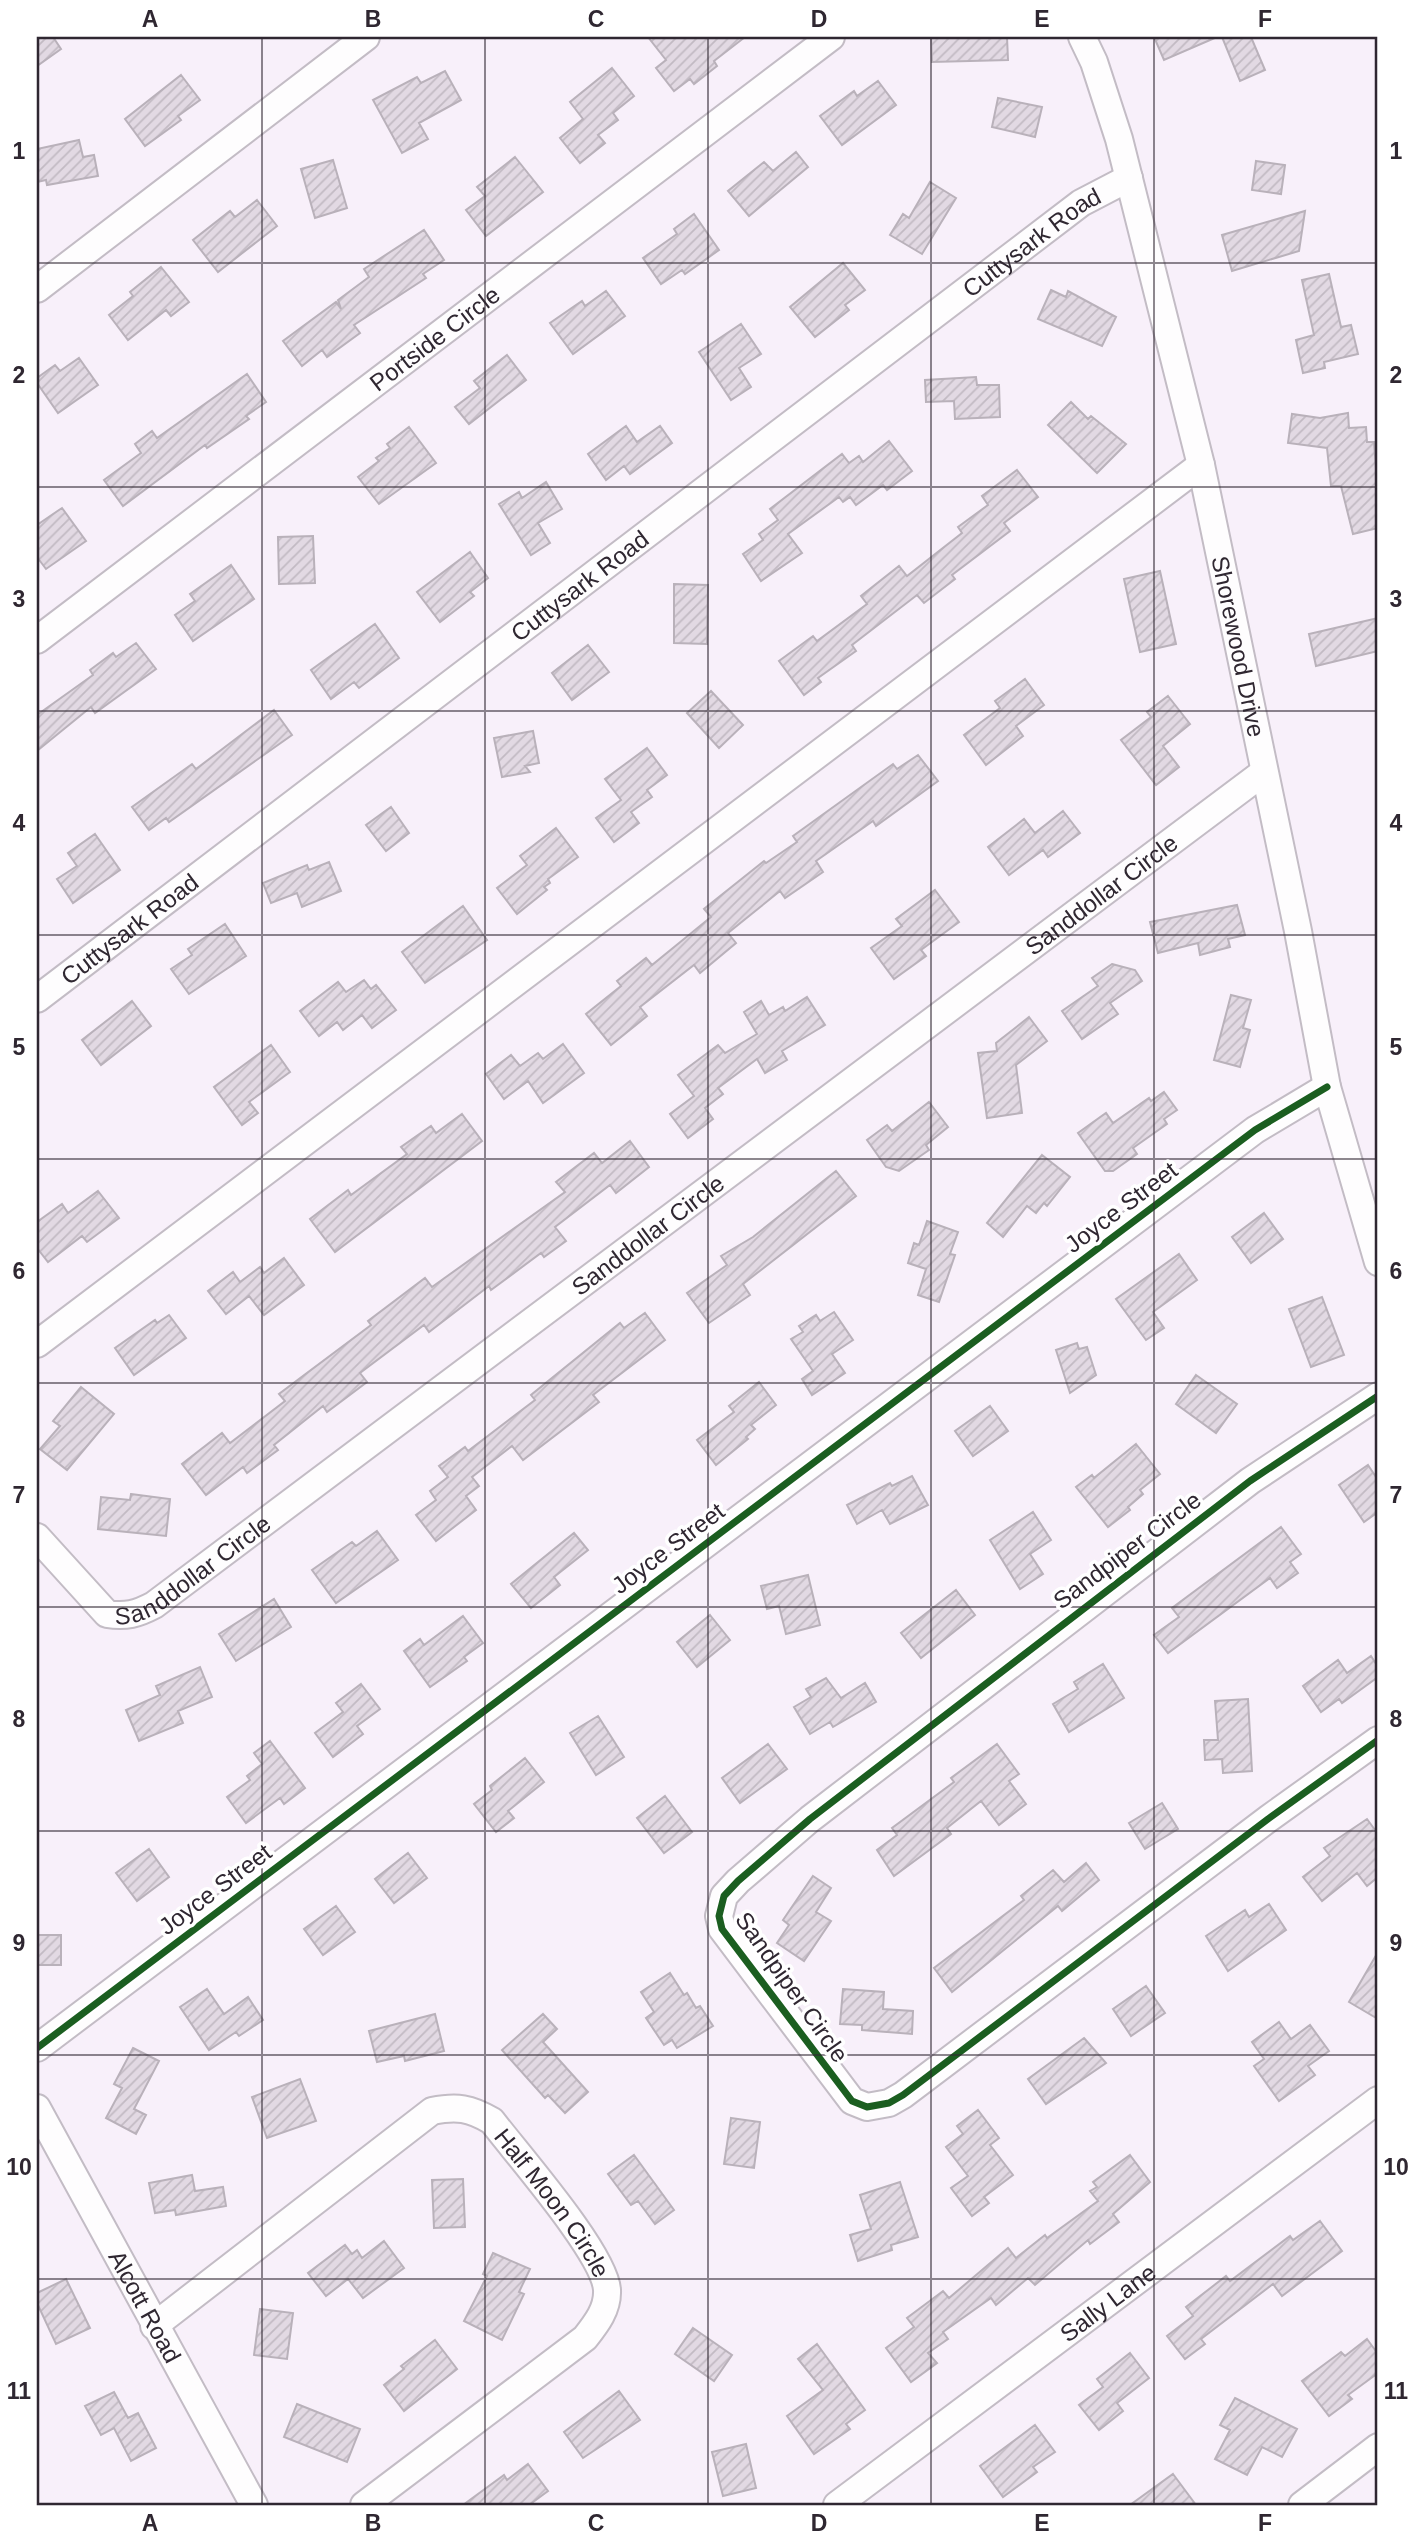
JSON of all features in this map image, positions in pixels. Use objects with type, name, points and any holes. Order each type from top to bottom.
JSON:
[{"type":"street","points":[[37,289],[366,37]]},
{"type":"street","name":"Portside Circle","points":[[37,640],[831,37]]},
{"type":"street","name":"Shorewood Drive","points":[[1082,37],[1108,103],[1129,178],[1201,465],[1298,931],[1327,1087],[1378,1262]]},
{"type":"street","name":"Cuttysark Road","points":[[37,999],[1070,212],[1105,188],[1129,178]]},
{"type":"street","points":[[37,1344],[1201,465]]},
{"type":"street","name":"Sanddollar Circle","points":[[37,1537],[107,1614],[137,1614],[154,1605],[1264,772]]},
{"type":"street","name":"Joyce Street","points":[[37,2048],[1255,1130],[1327,1087]]},
{"type":"street","name":"Sandpiper Circle","points":[[1378,1396],[1250,1481],[810,1819],[724,1896],[719,1916],[722,1929],[852,2101],[867,2107],[889,2103],[944,2065],[1162,1898],[1378,1740]]},
{"type":"street","name":"Sally Lane","points":[[836,2505],[1378,2099]]},
{"type":"street","name":"Half Moon Circle","points":[[154,2326],[432,2111],[458,2106],[476,2111],[492,2121],[594,2254],[607,2291],[604,2309],[585,2338],[364,2505]]},
{"type":"street","name":"Alcott Road","points":[[37,2108],[254,2505]]},
{"type":"street","points":[[1302,2505],[1378,2447]]},
{"type":"building","points":[[37,37],[53,37],[61,49],[37,66]]},
{"type":"building","points":[[648,37],[745,37],[714,61],[717,66],[694,84],[690,79],[674,91],[656,68],[666,60]]},
{"type":"building","points":[[931,37],[1007,37],[1008,60],[932,62]]},
{"type":"building","points":[[1154,37],[1217,37],[1164,60]]},
{"type":"building","points":[[1222,37],[1251,37],[1265,70],[1240,81]]},
{"type":"building","points":[[612,68],[634,96],[613,113],[618,120],[598,135],[605,143],[580,163],[560,138],[583,119],[570,102]]},
{"type":"building","points":[[445,71],[461,100],[419,123],[428,139],[402,153],[373,100],[417,77],[421,83]]},
{"type":"building","points":[[181,75],[200,100],[178,116],[181,120],[145,146],[125,119]]},
{"type":"building","points":[[878,81],[896,105],[842,145],[820,116],[854,91],[857,96]]},
{"type":"building","points":[[998,98],[1042,107],[1035,137],[992,127]]},
{"type":"building","points":[[79,140],[83,157],[94,155],[98,176],[47,185],[46,180],[37,182],[37,149]]},
{"type":"building","points":[[796,152],[808,167],[749,216],[728,191],[764,162],[773,171]]},
{"type":"building","points":[[515,157],[543,192],[486,236],[466,210],[485,196],[477,187]]},
{"type":"building","points":[[333,160],[347,208],[315,218],[301,169]]},
{"type":"building","points":[[1256,161],[1285,165],[1281,194],[1252,190]]},
{"type":"building","points":[[930,182],[956,198],[922,254],[890,235],[903,214],[909,218]]},
{"type":"building","points":[[257,200],[277,226],[218,272],[193,240],[230,211],[235,217]]},
{"type":"building","points":[[1305,211],[1299,251],[1232,271],[1222,235]]},
{"type":"building","points":[[694,214],[719,250],[685,274],[682,270],[661,284],[643,258],[677,234],[674,229]]},
{"type":"building","points":[[424,230],[444,260],[423,274],[426,278],[354,325],[360,333],[327,357],[322,350],[302,366],[283,341],[336,302],[341,309],[338,300],[369,277],[364,269]]},
{"type":"building","points":[[843,263],[865,290],[845,305],[849,310],[815,337],[790,307]]},
{"type":"building","points":[[161,267],[189,302],[171,316],[166,310],[128,340],[109,315],[133,296],[130,292]]},
{"type":"building","points":[[1329,274],[1341,327],[1351,325],[1358,354],[1324,362],[1325,368],[1303,373],[1296,340],[1314,335],[1302,280]]},
{"type":"building","points":[[1051,290],[1066,297],[1068,291],[1116,317],[1102,346],[1038,319]]},
{"type":"building","points":[[606,291],[625,316],[573,354],[550,323],[582,301],[585,306]]},
{"type":"building","points":[[741,324],[761,354],[739,368],[751,387],[731,400],[699,352]]},
{"type":"building","points":[[507,355],[526,380],[469,424],[455,407],[480,388],[474,381]]},
{"type":"building","points":[[79,358],[98,385],[58,413],[37,383],[37,378],[55,365],[60,371]]},
{"type":"building","points":[[247,374],[266,402],[246,416],[249,419],[207,448],[205,445],[123,506],[104,480],[141,453],[135,444],[152,431],[157,438]]},
{"type":"building","points":[[976,377],[977,385],[999,385],[1000,417],[955,419],[954,401],[926,402],[925,380]]},
{"type":"building","points":[[1071,402],[1088,419],[1091,416],[1126,444],[1097,473],[1048,425]]},
{"type":"building","points":[[1348,413],[1349,428],[1366,427],[1367,442],[1374,442],[1378,494],[1378,528],[1353,534],[1341,486],[1331,486],[1327,448],[1288,443],[1292,414],[1320,418]]},
{"type":"building","points":[[626,426],[637,442],[660,426],[672,443],[630,474],[624,466],[606,480],[588,454]]},
{"type":"building","points":[[409,427],[436,463],[379,504],[358,477],[379,461],[376,458],[390,448],[387,444]]},
{"type":"building","points":[[889,441],[912,471],[887,490],[883,485],[856,505],[850,497],[843,502],[839,497],[788,534],[802,553],[761,581],[743,554],[763,540],[759,534],[778,520],[770,509],[842,454],[849,463],[859,456],[863,462]]},
{"type":"building","points":[[1017,470],[1038,497],[1004,523],[1010,531],[952,575],[955,579],[924,603],[917,595],[852,645],[856,651],[818,678],[821,682],[804,695],[779,661],[813,636],[817,641],[867,604],[861,596],[899,566],[907,576],[962,533],[958,527],[988,505],[982,496]]},
{"type":"building","points":[[546,482],[562,509],[538,523],[550,543],[531,555],[499,504],[519,492],[522,498]]},
{"type":"building","points":[[62,508],[86,541],[46,569],[37,557],[37,525]]},
{"type":"building","points":[[313,536],[315,583],[279,584],[278,537]]},
{"type":"building","points":[[470,552],[488,578],[470,592],[474,596],[440,622],[417,592]]},
{"type":"building","points":[[231,565],[254,599],[193,641],[175,615],[195,601],[190,594]]},
{"type":"building","points":[[1160,571],[1176,644],[1140,652],[1124,579]]},
{"type":"building","points":[[674,584],[708,585],[707,644],[674,643]]},
{"type":"building","points":[[1378,618],[1378,651],[1316,666],[1309,634]]},
{"type":"building","points":[[375,624],[399,658],[359,688],[354,682],[331,699],[311,670]]},
{"type":"building","points":[[136,643],[156,669],[95,713],[91,707],[37,751],[37,715],[93,675],[90,670],[113,653],[116,657]]},
{"type":"building","points":[[588,645],[609,672],[572,700],[552,673]]},
{"type":"building","points":[[1025,679],[1044,705],[1016,726],[1023,736],[986,765],[964,735],[1000,708],[995,701]]},
{"type":"building","points":[[711,691],[743,725],[719,748],[687,713]]},
{"type":"building","points":[[1168,696],[1190,724],[1163,746],[1179,767],[1156,785],[1121,740],[1151,717],[1147,712]]},
{"type":"building","points":[[274,710],[292,735],[169,822],[166,818],[149,830],[132,807],[192,764],[196,769]]},
{"type":"building","points":[[533,731],[539,763],[525,766],[530,772],[502,777],[494,738]]},
{"type":"building","points":[[647,748],[667,775],[647,790],[652,797],[631,812],[639,823],[614,842],[596,818],[621,800],[605,779]]},
{"type":"building","points":[[918,755],[938,781],[876,826],[873,821],[816,861],[823,872],[785,898],[780,891],[728,933],[736,943],[700,973],[694,965],[640,1007],[647,1016],[611,1045],[586,1014],[621,986],[617,981],[646,958],[652,965],[711,917],[704,909],[764,861],[766,863],[797,842],[793,836],[893,764],[897,769]]},
{"type":"building","points":[[391,807],[409,833],[386,851],[366,825]]},
{"type":"building","points":[[1063,811],[1080,833],[1048,857],[1043,850],[1009,875],[988,847],[1024,819],[1035,833]]},
{"type":"building","points":[[556,828],[578,857],[548,879],[550,883],[544,887],[547,890],[517,914],[497,888],[527,865],[520,856]]},
{"type":"building","points":[[95,834],[120,870],[73,903],[57,879],[77,866],[68,853]]},
{"type":"building","points":[[329,862],[341,891],[302,907],[297,893],[271,903],[263,883],[307,865],[309,870]]},
{"type":"building","points":[[935,890],[959,922],[921,950],[926,956],[894,979],[871,948],[902,926],[896,919]]},
{"type":"building","points":[[1237,905],[1245,935],[1228,939],[1230,947],[1200,955],[1198,943],[1158,953],[1150,922]]},
{"type":"building","points":[[463,906],[487,940],[425,983],[402,952]]},
{"type":"building","points":[[225,924],[246,956],[189,994],[171,969],[192,955],[188,949]]},
{"type":"building","points":[[1112,964],[1135,970],[1142,981],[1110,1003],[1118,1014],[1082,1039],[1062,1011],[1098,986],[1092,978]]},
{"type":"building","points":[[364,980],[371,989],[376,985],[396,1010],[372,1028],[362,1015],[343,1030],[337,1022],[319,1036],[300,1011],[338,982],[346,992]]},
{"type":"building","points":[[1231,995],[1251,1000],[1243,1028],[1250,1030],[1240,1067],[1214,1060]]},
{"type":"building","points":[[807,997],[825,1025],[782,1051],[787,1060],[765,1073],[757,1059],[718,1088],[723,1094],[705,1108],[713,1119],[688,1138],[670,1114],[694,1096],[678,1075],[718,1045],[725,1053],[757,1034],[744,1012],[761,1001],[769,1015],[783,1007],[785,1011]]},
{"type":"building","points":[[132,1001],[151,1026],[101,1065],[82,1040]]},
{"type":"building","points":[[1029,1017],[1047,1041],[1016,1065],[1022,1113],[987,1118],[978,1053],[997,1051],[996,1043]]},
{"type":"building","points":[[563,1044],[584,1073],[543,1103],[528,1081],[504,1099],[486,1074],[511,1055],[520,1066],[538,1053],[543,1059]]},
{"type":"building","points":[[271,1045],[290,1072],[249,1102],[258,1113],[242,1125],[214,1087]]},
{"type":"building","points":[[1164,1092],[1177,1110],[1164,1119],[1167,1124],[1133,1148],[1137,1154],[1113,1171],[1105,1171],[1078,1133],[1106,1113],[1113,1123],[1149,1098],[1151,1101]]},
{"type":"building","points":[[929,1102],[948,1127],[926,1145],[929,1150],[899,1171],[886,1167],[867,1140],[887,1125],[892,1131]]},
{"type":"building","points":[[462,1114],[482,1141],[335,1252],[310,1219],[348,1190],[351,1195],[407,1154],[401,1147],[431,1126],[436,1133]]},
{"type":"building","points":[[630,1141],[649,1167],[616,1193],[610,1185],[555,1227],[566,1241],[544,1257],[541,1253],[491,1290],[489,1286],[429,1332],[424,1325],[360,1373],[367,1382],[327,1412],[323,1406],[274,1445],[278,1450],[247,1473],[243,1467],[206,1495],[182,1464],[222,1433],[230,1443],[285,1401],[279,1394],[371,1325],[368,1321],[425,1278],[432,1287],[565,1192],[556,1182],[594,1153],[602,1163]]},
{"type":"building","points":[[1042,1155],[1070,1177],[1047,1206],[1044,1203],[1036,1213],[1027,1206],[1003,1237],[987,1223]]},
{"type":"building","points":[[836,1171],[856,1196],[743,1284],[750,1295],[709,1323],[687,1293],[727,1265],[721,1256],[753,1237]]},
{"type":"building","points":[[98,1191],[119,1218],[87,1242],[82,1236],[48,1262],[37,1248],[37,1222],[62,1204],[68,1213]]},
{"type":"building","points":[[1264,1213],[1283,1239],[1251,1263],[1232,1237]]},
{"type":"building","points":[[927,1221],[958,1232],[950,1254],[955,1255],[939,1302],[918,1295],[926,1269],[908,1263],[914,1243],[919,1245]]},
{"type":"building","points":[[1179,1254],[1197,1280],[1153,1312],[1164,1328],[1146,1340],[1116,1299]]},
{"type":"building","points":[[284,1258],[304,1285],[264,1315],[249,1296],[226,1314],[208,1291],[233,1272],[240,1282],[260,1267],[264,1273]]},
{"type":"building","points":[[1322,1297],[1344,1355],[1311,1367],[1289,1309]]},
{"type":"building","points":[[834,1312],[853,1340],[832,1354],[845,1373],[812,1395],[802,1379],[813,1371],[791,1339],[803,1332],[799,1326],[816,1315],[820,1321]]},
{"type":"building","points":[[645,1313],[665,1340],[593,1395],[599,1402],[523,1460],[512,1446],[472,1477],[479,1486],[466,1496],[476,1510],[436,1541],[416,1515],[436,1500],[430,1491],[448,1477],[439,1466],[465,1447],[468,1451],[535,1400],[531,1395],[620,1323],[624,1328]]},
{"type":"building","points":[[169,1315],[186,1338],[134,1375],[115,1348],[155,1320],[157,1323]]},
{"type":"building","points":[[1077,1343],[1079,1349],[1087,1347],[1096,1375],[1070,1393],[1056,1350]]},
{"type":"building","points":[[1196,1375],[1237,1404],[1216,1433],[1176,1404]]},
{"type":"building","points":[[759,1382],[776,1405],[751,1425],[755,1429],[746,1437],[748,1439],[716,1465],[697,1440],[734,1412],[729,1406]]},
{"type":"building","points":[[81,1387],[114,1414],[67,1470],[40,1449],[60,1426],[53,1421]]},
{"type":"building","points":[[990,1406],[1008,1431],[973,1456],[955,1431]]},
{"type":"building","points":[[1136,1444],[1160,1474],[1140,1490],[1143,1494],[1128,1507],[1130,1510],[1108,1527],[1076,1487],[1092,1475],[1094,1478]]},
{"type":"building","points":[[1368,1465],[1378,1480],[1378,1512],[1364,1522],[1339,1485]]},
{"type":"building","points":[[912,1476],[928,1505],[890,1524],[882,1510],[857,1524],[847,1505],[890,1483],[892,1486]]},
{"type":"building","points":[[131,1494],[170,1499],[166,1536],[98,1529],[101,1497],[130,1500]]},
{"type":"building","points":[[1033,1512],[1051,1540],[1030,1554],[1043,1574],[1020,1589],[990,1540]]},
{"type":"building","points":[[1281,1527],[1301,1554],[1290,1562],[1298,1573],[1277,1588],[1270,1578],[1168,1653],[1154,1635],[1179,1617],[1172,1608]]},
{"type":"building","points":[[377,1531],[398,1560],[336,1603],[312,1570],[352,1542],[356,1546]]},
{"type":"building","points":[[574,1533],[588,1550],[554,1577],[560,1585],[531,1608],[511,1584]]},
{"type":"building","points":[[808,1575],[820,1625],[786,1634],[779,1606],[767,1609],[761,1586]]},
{"type":"building","points":[[956,1590],[975,1615],[921,1658],[901,1633]]},
{"type":"building","points":[[274,1599],[291,1627],[236,1661],[219,1634]]},
{"type":"building","points":[[710,1615],[730,1640],[697,1667],[677,1642]]},
{"type":"building","points":[[463,1616],[483,1643],[464,1657],[467,1661],[430,1687],[404,1651],[420,1639],[424,1645]]},
{"type":"building","points":[[1371,1656],[1378,1667],[1378,1677],[1342,1703],[1339,1699],[1321,1712],[1303,1686],[1338,1660],[1347,1673]]},
{"type":"building","points":[[1103,1664],[1124,1698],[1069,1732],[1053,1704],[1078,1689],[1074,1682]]},
{"type":"building","points":[[200,1667],[212,1697],[178,1711],[183,1723],[139,1741],[126,1710],[160,1695],[156,1686]]},
{"type":"building","points":[[826,1678],[841,1698],[865,1683],[876,1702],[833,1727],[830,1722],[810,1734],[794,1707],[811,1697],[806,1689]]},
{"type":"building","points":[[361,1684],[380,1709],[357,1726],[363,1734],[333,1757],[315,1733],[343,1712],[336,1703]]},
{"type":"building","points":[[1248,1699],[1252,1771],[1223,1773],[1222,1759],[1205,1760],[1204,1740],[1218,1740],[1215,1701]]},
{"type":"building","points":[[598,1716],[624,1757],[596,1775],[570,1733]]},
{"type":"building","points":[[270,1741],[305,1788],[284,1804],[280,1798],[246,1823],[227,1797],[250,1780],[247,1776],[262,1764],[254,1753]]},
{"type":"building","points":[[768,1744],[787,1769],[740,1803],[722,1778]]},
{"type":"building","points":[[997,1744],[1019,1774],[1009,1781],[1026,1804],[999,1825],[981,1801],[947,1828],[951,1834],[894,1876],[877,1850],[897,1835],[892,1828],[954,1782],[951,1778]]},
{"type":"building","points":[[525,1758],[544,1782],[508,1811],[514,1818],[496,1832],[474,1804],[492,1790],[490,1786]]},
{"type":"building","points":[[665,1796],[692,1832],[664,1853],[637,1818]]},
{"type":"building","points":[[1162,1803],[1178,1829],[1145,1849],[1129,1823]]},
{"type":"building","points":[[1367,1819],[1378,1834],[1378,1877],[1367,1886],[1357,1873],[1322,1901],[1303,1877],[1330,1856],[1324,1848]]},
{"type":"building","points":[[149,1849],[169,1877],[137,1901],[116,1873]]},
{"type":"building","points":[[408,1853],[427,1878],[394,1903],[375,1879]]},
{"type":"building","points":[[1086,1863],[1099,1880],[1062,1911],[1058,1906],[952,1992],[934,1968],[1024,1900],[1021,1896],[1053,1870],[1064,1882]]},
{"type":"building","points":[[813,1876],[831,1888],[816,1912],[831,1921],[804,1961],[777,1943],[789,1925],[783,1920]]},
{"type":"building","points":[[1269,1904],[1286,1930],[1228,1971],[1206,1936],[1245,1910],[1249,1917]]},
{"type":"building","points":[[336,1906],[355,1932],[323,1955],[304,1929]]},
{"type":"building","points":[[37,1935],[61,1935],[61,1965],[37,1965]]},
{"type":"building","points":[[1378,1952],[1378,2019],[1349,2002]]},
{"type":"building","points":[[670,1973],[684,1995],[687,1993],[696,2008],[700,2006],[713,2026],[677,2048],[672,2040],[664,2045],[646,2018],[654,2012],[641,1992]]},
{"type":"building","points":[[1146,1986],[1165,2013],[1131,2036],[1113,2009]]},
{"type":"building","points":[[207,1989],[224,2014],[248,1997],[263,2020],[239,2036],[236,2032],[209,2050],[180,2007]]},
{"type":"building","points":[[843,1989],[884,1992],[883,2009],[913,2011],[912,2034],[862,2030],[862,2025],[840,2024]]},
{"type":"building","points":[[435,2014],[444,2051],[405,2061],[404,2056],[377,2062],[369,2031]]},
{"type":"building","points":[[543,2014],[557,2029],[543,2042],[588,2092],[565,2113],[548,2095],[545,2098],[502,2050]]},
{"type":"building","points":[[1279,2022],[1291,2039],[1310,2025],[1329,2051],[1308,2066],[1315,2075],[1279,2101],[1254,2066],[1264,2059],[1252,2042]]},
{"type":"building","points":[[1084,2038],[1106,2063],[1046,2104],[1028,2079]]},
{"type":"building","points":[[133,2048],[159,2061],[134,2109],[146,2115],[136,2134],[106,2118],[122,2088],[114,2084]]},
{"type":"building","points":[[300,2079],[316,2121],[267,2138],[252,2097]]},
{"type":"building","points":[[978,2110],[999,2138],[990,2145],[1013,2175],[984,2197],[989,2203],[972,2216],[951,2188],[968,2176],[946,2147],[963,2134],[957,2126]]},
{"type":"building","points":[[731,2118],[760,2122],[754,2168],[724,2164]]},
{"type":"building","points":[[634,2155],[674,2210],[655,2224],[638,2201],[631,2205],[608,2174]]},
{"type":"building","points":[[1130,2155],[1150,2182],[1113,2214],[1119,2222],[1090,2244],[1088,2240],[1035,2285],[1028,2278],[996,2305],[991,2298],[943,2332],[948,2339],[928,2353],[937,2363],[911,2382],[886,2348],[914,2327],[907,2318],[943,2291],[949,2298],[1008,2248],[1016,2258],[1045,2235],[1047,2238],[1098,2201],[1090,2191],[1097,2187],[1093,2182]]},
{"type":"building","points":[[192,2175],[195,2191],[223,2187],[226,2206],[176,2215],[175,2210],[155,2213],[149,2183]]},
{"type":"building","points":[[463,2179],[465,2227],[434,2228],[432,2180]]},
{"type":"building","points":[[900,2182],[918,2237],[891,2245],[892,2250],[858,2261],[850,2235],[871,2229],[860,2195]]},
{"type":"building","points":[[1320,2221],[1342,2251],[1282,2296],[1273,2284],[1201,2339],[1205,2344],[1185,2359],[1167,2336],[1193,2316],[1186,2307],[1226,2276],[1230,2281],[1290,2236],[1293,2240]]},
{"type":"building","points":[[384,2241],[404,2268],[363,2298],[348,2279],[326,2296],[308,2273],[345,2245],[352,2254],[357,2250],[362,2258]]},
{"type":"building","points":[[493,2253],[530,2269],[519,2292],[524,2294],[502,2340],[464,2321],[487,2276],[483,2274]]},
{"type":"building","points":[[66,2279],[90,2328],[56,2344],[37,2303],[37,2293]]},
{"type":"building","points":[[260,2309],[293,2313],[287,2359],[254,2355]]},
{"type":"building","points":[[693,2328],[732,2355],[714,2381],[675,2354]]},
{"type":"building","points":[[1367,2339],[1378,2354],[1378,2373],[1348,2395],[1352,2399],[1329,2416],[1302,2381],[1341,2352],[1345,2356]]},
{"type":"building","points":[[435,2340],[457,2369],[404,2411],[384,2385],[404,2369],[401,2366]]},
{"type":"building","points":[[817,2344],[865,2410],[846,2424],[850,2429],[814,2454],[787,2416],[823,2390],[798,2359]]},
{"type":"building","points":[[1130,2353],[1149,2378],[1117,2403],[1123,2411],[1099,2430],[1079,2405],[1103,2387],[1097,2379]]},
{"type":"building","points":[[619,2391],[640,2420],[583,2458],[564,2432]]},
{"type":"building","points":[[114,2392],[128,2418],[138,2413],[156,2448],[131,2461],[114,2428],[101,2435],[85,2406]]},
{"type":"building","points":[[1235,2398],[1297,2429],[1282,2457],[1262,2447],[1247,2475],[1215,2459],[1230,2430],[1220,2425]]},
{"type":"building","points":[[297,2404],[360,2429],[347,2462],[284,2437]]},
{"type":"building","points":[[1035,2425],[1055,2452],[1033,2467],[1037,2472],[1003,2497],[980,2466]]},
{"type":"building","points":[[746,2444],[756,2488],[723,2496],[712,2452]]},
{"type":"building","points":[[528,2464],[548,2491],[529,2505],[463,2505],[504,2475],[507,2480]]},
{"type":"building","points":[[1173,2474],[1196,2505],[1130,2505]]},
{"type":"cycle path","points":[[37,2048],[1255,1130],[1327,1087]]},
{"type":"cycle path","points":[[1378,1396],[1250,1481],[810,1819],[724,1896],[719,1916],[722,1929],[852,2101],[867,2107],[889,2103],[1268,1819],[1378,1740]]}]
